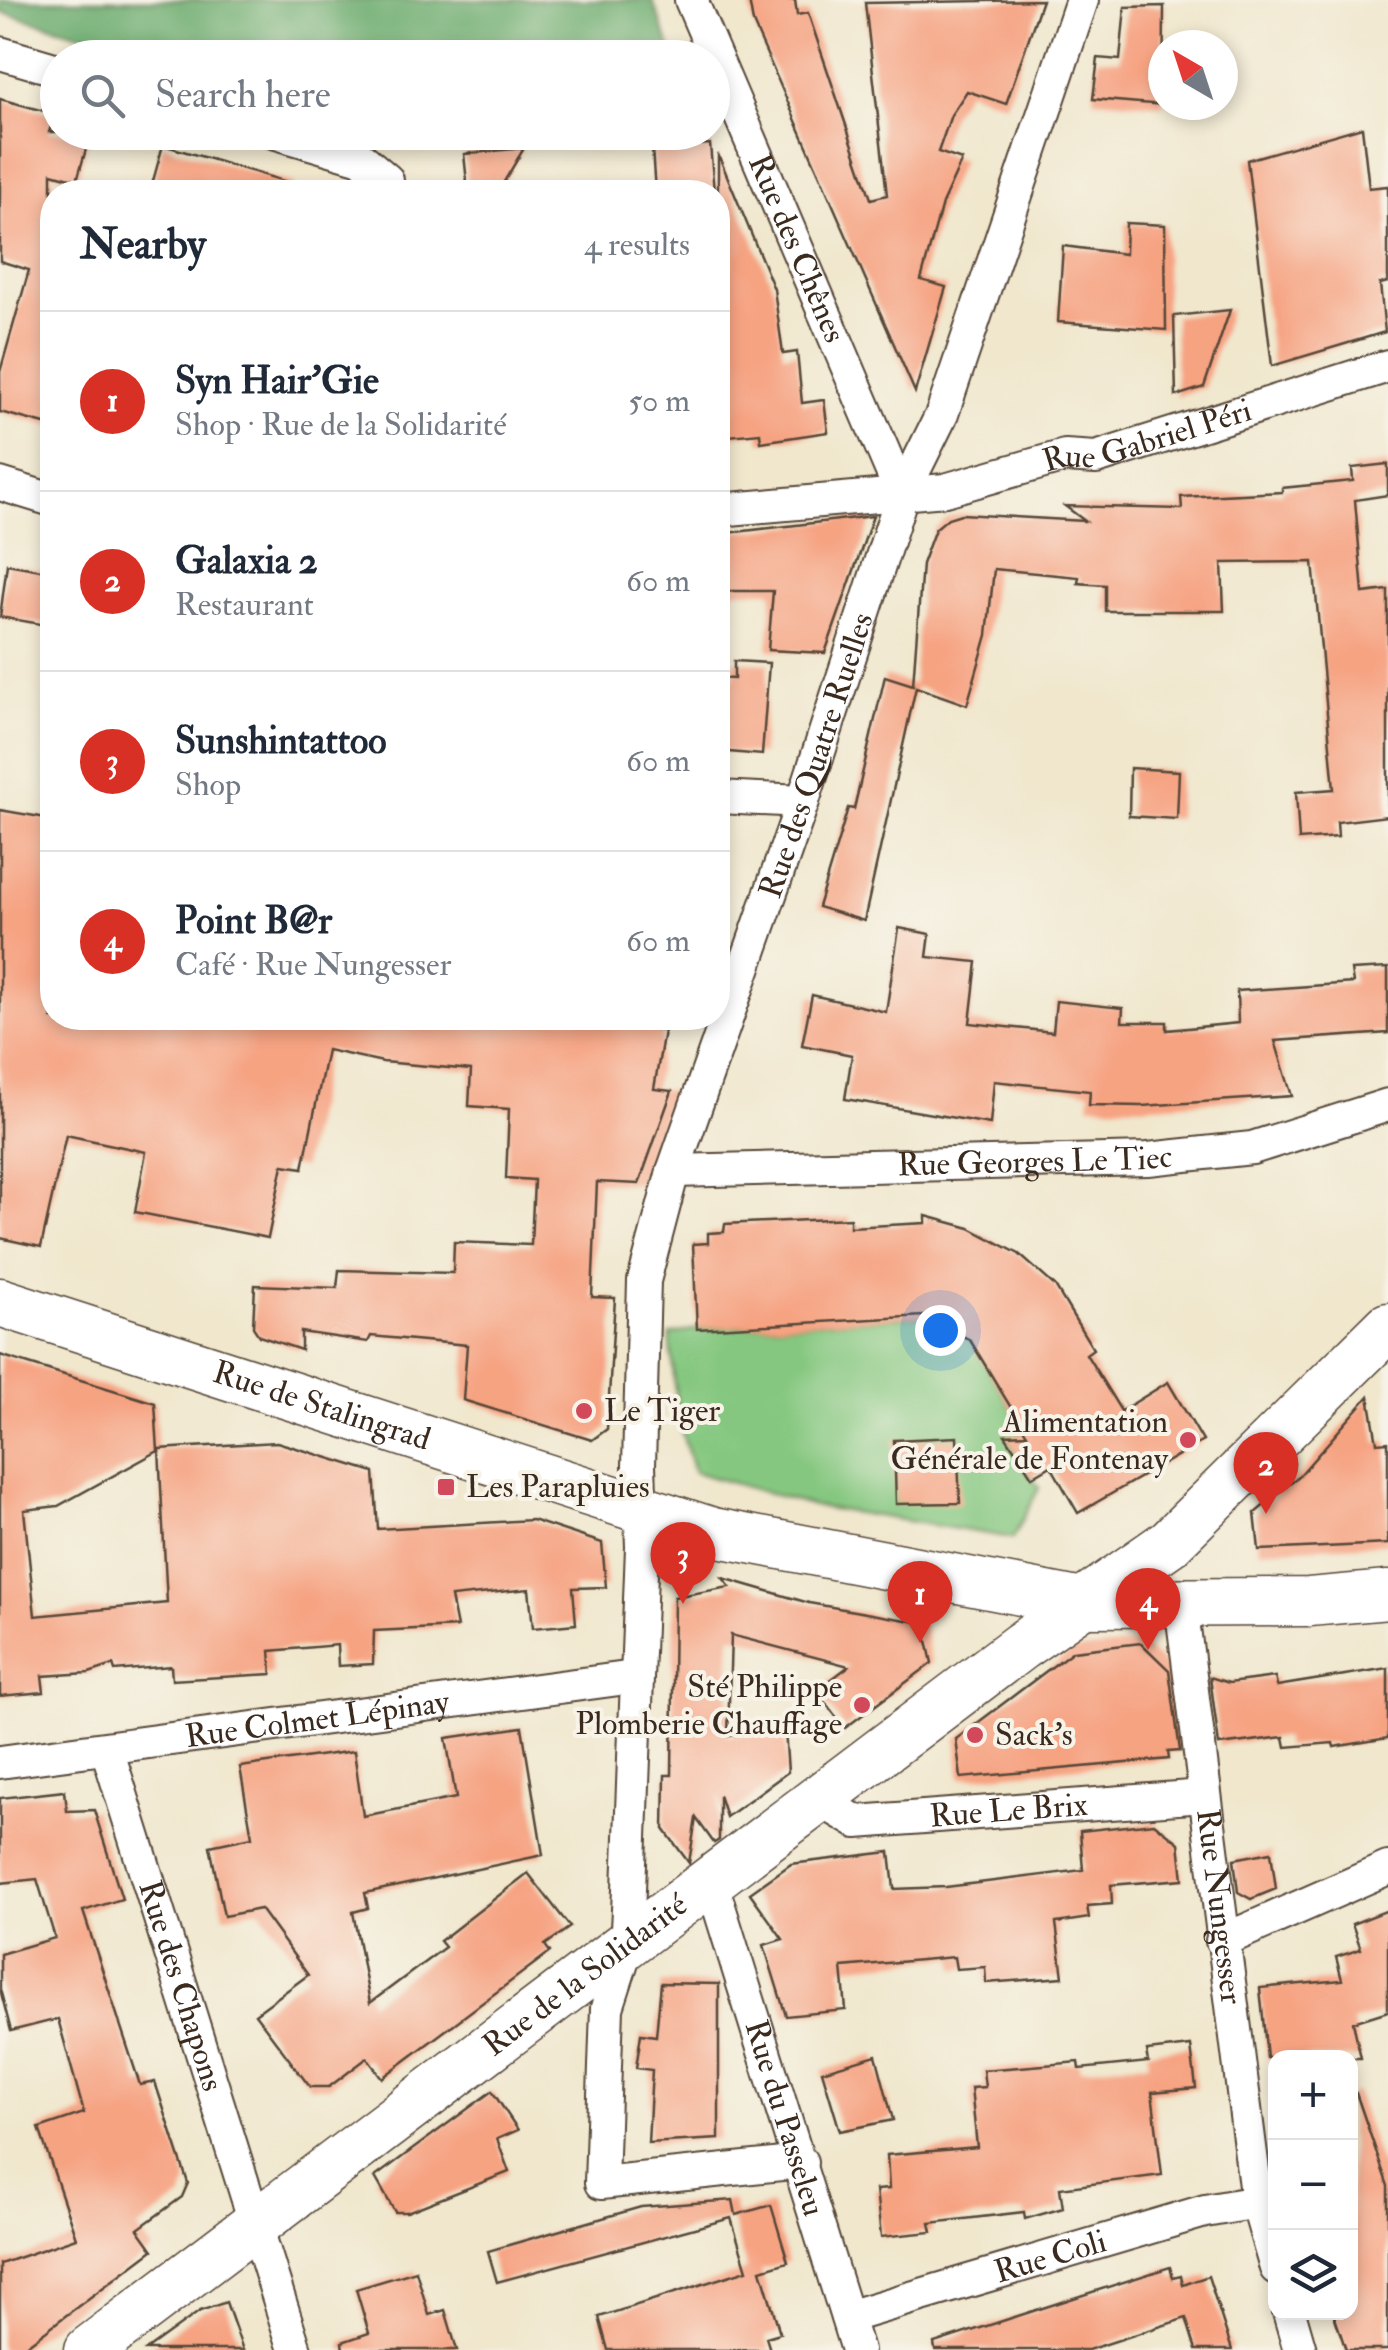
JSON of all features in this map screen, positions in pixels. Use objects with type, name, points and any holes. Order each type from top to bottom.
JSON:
[{"type":"street","name":"Rue des Chênes","points":[[691,0],[708,40]]},
{"type":"street","name":"Rue des Quatre Ruelles","points":[[730,1009],[803,801],[902,495],[942,414],[1082,0]]},
{"type":"street","points":[[0,53],[40,65]]},
{"type":"street","name":"Rue des Chênes","points":[[730,91],[902,495]]},
{"type":"street","points":[[334,150],[361,158],[387,180]]},
{"type":"street","name":"Rue Gabriel Péri","points":[[730,509],[945,490],[1066,456],[1096,458],[1388,366]]},
{"type":"street","points":[[0,484],[40,496]]},
{"type":"street","points":[[730,798],[803,801]]},
{"type":"street","name":"Rue des Quatre Ruelles","points":[[723,1030],[673,1172],[644,1281],[642,1508],[626,1949],[607,2008],[601,2183],[801,2162]]},
{"type":"street","name":"Rue Georges Le Tiec","points":[[673,1172],[1148,1160],[1252,1148],[1388,1105]]},
{"type":"street","name":"Rue de Stalingrad","points":[[0,1302],[730,1536],[1084,1602],[1182,1604],[1388,1595]]},
{"type":"street","name":"Rue de la Solidarité","points":[[89,2350],[1084,1602],[1169,1543],[1388,1326]]},
{"type":"street","name":"Rue Nungesser","points":[[1182,1604],[1257,2202],[1268,2240]]},
{"type":"street","name":"Rue Colmet Lépinay","points":[[0,1762],[634,1677]]},
{"type":"street","name":"Rue des Chapons","points":[[107,1749],[295,2350]]},
{"type":"street","name":"Rue Le Brix","points":[[820,1800],[857,1822],[1204,1796]]},
{"type":"street","points":[[1222,1941],[1388,1868]]},
{"type":"street","name":"Rue du Passeleu","points":[[712,1884],[857,2350]]},
{"type":"street","name":"Rue Coli","points":[[847,2317],[1205,2210],[1257,2202]]},
{"type":"street","points":[[1291,2320],[1300,2350]]},
{"type":"green space","points":[[0,0],[652,0],[667,40],[103,40],[0,12]]},
{"type":"green space","points":[[924,1316],[970,1340],[1025,1430],[1009,1441],[1039,1488],[1013,1538],[814,1506],[694,1472],[678,1420],[670,1335],[697,1329]]},
{"type":"building","points":[[749,0],[795,0],[797,15],[808,13],[871,199],[887,195],[865,3],[1042,0],[1006,104],[967,91],[951,115],[938,152],[962,160],[942,204],[921,280],[946,287],[915,392],[753,23]]},
{"type":"building","points":[[1164,6],[1164,30],[1148,30],[1148,104],[1093,99],[1098,58],[1120,60],[1125,7]]},
{"type":"building","points":[[0,99],[40,110],[40,150],[86,150],[77,180],[52,173],[52,180],[40,180],[40,423],[0,412],[0,372],[29,270],[0,261]]},
{"type":"building","points":[[1362,127],[1369,188],[1388,186],[1388,282],[1380,284],[1385,332],[1272,366],[1247,160]]},
{"type":"building","points":[[162,150],[180,150],[281,180],[153,180]]},
{"type":"building","points":[[523,150],[505,180],[467,180],[464,154]]},
{"type":"building","points":[[652,150],[710,150],[713,180],[654,180]]},
{"type":"building","points":[[718,154],[729,180],[718,180]]},
{"type":"building","points":[[730,183],[774,289],[783,354],[797,352],[802,403],[824,400],[828,432],[761,442],[760,433],[730,436]]},
{"type":"building","points":[[1126,223],[1165,225],[1166,330],[1058,322],[1063,246],[1125,254]]},
{"type":"building","points":[[1230,310],[1204,387],[1176,396],[1174,316]]},
{"type":"building","points":[[1388,464],[1388,495],[1355,500],[1363,593],[1388,590],[1388,816],[1337,822],[1338,837],[1299,840],[1296,792],[1334,789],[1313,562],[1222,563],[1224,611],[1105,611],[1105,585],[1078,583],[1079,577],[994,569],[987,635],[967,705],[916,687],[864,921],[818,907],[848,808],[854,809],[885,676],[913,685],[922,564],[935,529],[948,518],[961,514],[1085,521],[1065,506],[1182,509],[1181,497],[1282,492],[1282,488],[1353,481],[1352,468]]},
{"type":"building","points":[[873,516],[825,653],[768,650],[773,591],[730,591],[730,533]]},
{"type":"building","points":[[7,564],[40,570],[40,624],[0,617]]},
{"type":"building","points":[[734,661],[769,663],[762,755],[730,752],[730,679],[734,679]]},
{"type":"building","points":[[1130,768],[1179,771],[1177,819],[1129,816]]},
{"type":"building","points":[[0,810],[40,817],[40,1030],[664,1031],[654,1089],[672,1091],[639,1184],[597,1182],[592,1297],[615,1298],[607,1429],[592,1440],[463,1400],[467,1345],[371,1336],[368,1342],[301,1332],[301,1350],[259,1336],[253,1327],[255,1285],[337,1288],[339,1270],[453,1273],[454,1242],[531,1245],[534,1180],[506,1178],[509,1109],[469,1106],[471,1070],[383,1062],[327,1050],[303,1168],[283,1165],[268,1238],[135,1212],[146,1152],[66,1135],[41,1247],[0,1238]]},
{"type":"building","points":[[899,928],[930,934],[927,957],[977,962],[970,1023],[1053,1032],[1056,1001],[1123,1008],[1122,1022],[1167,1022],[1167,1030],[1238,1023],[1237,991],[1353,983],[1351,970],[1388,968],[1388,1033],[1275,1041],[1292,1096],[1142,1106],[1089,1105],[1090,1091],[994,1081],[990,1124],[845,1099],[852,1055],[802,1045],[812,995],[886,1012]]},
{"type":"building","points":[[926,1216],[970,1228],[1019,1254],[1055,1286],[1093,1349],[1086,1354],[1121,1411],[1168,1382],[1203,1441],[1078,1513],[1051,1466],[1032,1477],[1005,1435],[1027,1434],[970,1340],[924,1316],[697,1329],[693,1244],[708,1243],[708,1233],[724,1232],[725,1224],[850,1218],[850,1227],[926,1223]]},
{"type":"building","points":[[0,1355],[155,1403],[158,1451],[58,1506],[24,1510],[35,1616],[167,1603],[159,1449],[277,1442],[374,1472],[378,1529],[532,1520],[602,1543],[606,1587],[573,1588],[576,1624],[533,1628],[529,1589],[451,1597],[457,1627],[374,1631],[373,1664],[338,1666],[337,1645],[270,1651],[272,1674],[172,1680],[171,1666],[115,1671],[113,1665],[89,1673],[42,1676],[44,1692],[0,1696]]},
{"type":"building","points":[[1369,1396],[1377,1443],[1388,1442],[1388,1544],[1259,1550],[1255,1513],[1300,1475]]},
{"type":"building","points":[[957,1437],[960,1503],[896,1504],[894,1440]]},
{"type":"building","points":[[723,1578],[809,1603],[923,1623],[932,1663],[845,1728],[816,1691],[849,1666],[731,1635],[728,1736],[785,1730],[788,1772],[726,1817],[719,1795],[719,1840],[714,1843],[696,1818],[689,1863],[664,1829],[665,1775],[672,1775],[674,1597],[730,1587]]},
{"type":"building","points":[[1141,1643],[1169,1670],[1180,1751],[1168,1752],[1169,1759],[961,1778],[956,1739],[1073,1651]]},
{"type":"building","points":[[1388,1668],[1388,1738],[1334,1747],[1333,1743],[1286,1747],[1284,1737],[1219,1745],[1210,1677],[1229,1683],[1275,1677],[1277,1686]]},
{"type":"building","points":[[522,1727],[543,1855],[365,1893],[368,1908],[353,1912],[370,2003],[445,1947],[440,1941],[528,1873],[570,1927],[545,1945],[550,1952],[382,2078],[367,2058],[329,2087],[310,2087],[255,2014],[308,1975],[260,1909],[224,1916],[210,1846],[252,1837],[240,1767],[354,1751],[363,1816],[456,1798],[446,1738]]},
{"type":"building","points":[[65,1791],[67,1811],[94,1810],[122,1899],[83,1911],[140,2085],[155,2082],[188,2183],[182,2197],[138,2229],[153,2250],[20,2350],[0,2350],[0,2264],[76,2238],[39,2128],[84,2113],[58,2019],[11,2031],[0,1989],[0,1954],[55,1938],[37,1879],[0,1883],[0,1798]]},
{"type":"building","points":[[1154,1823],[1179,1843],[1183,1879],[1111,1885],[1112,1904],[1087,1906],[1089,1918],[1056,1923],[1063,1977],[986,1983],[985,1967],[956,1969],[954,1957],[842,1967],[846,2010],[786,2016],[764,1945],[783,1939],[750,1893],[791,1864],[890,1852],[894,1889],[946,1887],[1083,1870],[1080,1831]]},
{"type":"building","points":[[1271,1852],[1276,1889],[1251,1899],[1238,1892],[1234,1859]]},
{"type":"building","points":[[1388,1910],[1388,2011],[1353,2022],[1361,2058],[1358,2050],[1268,2050],[1267,2058],[1260,1988],[1342,1980],[1336,1957],[1361,1949],[1352,1924]]},
{"type":"building","points":[[661,1983],[719,1984],[719,2139],[648,2143],[652,2070],[636,2068],[641,2034],[656,2036]]},
{"type":"building","points":[[1191,2046],[1196,2088],[1152,2092],[1162,2175],[1060,2188],[1063,2208],[1025,2219],[1024,2212],[930,2223],[932,2232],[881,2237],[876,2190],[889,2189],[887,2155],[977,2147],[971,2088],[985,2087],[983,2070],[1079,2062],[1080,2069],[1149,2062],[1147,2051]]},
{"type":"building","points":[[876,2055],[893,2120],[840,2131],[822,2071]]},
{"type":"building","points":[[492,2091],[518,2130],[497,2139],[509,2172],[407,2212],[395,2212],[375,2177]]},
{"type":"building","points":[[1358,2099],[1388,2186],[1388,2350],[1346,2350],[1336,2320],[1358,2320]]},
{"type":"building","points":[[733,2200],[736,2215],[771,2205],[788,2262],[761,2270],[780,2333],[766,2337],[770,2350],[608,2350],[599,2317],[747,2270],[731,2218],[497,2282],[488,2251],[641,2207]]},
{"type":"building","points":[[1170,2267],[1173,2278],[1181,2276],[1183,2285],[1208,2276],[1232,2350],[1196,2350],[1186,2318],[1088,2350],[935,2350],[934,2343]]},
{"type":"building","points":[[416,2271],[429,2315],[445,2310],[457,2350],[343,2350],[342,2342],[369,2333],[356,2289]]},
{"type":"building","points":[[226,2302],[243,2350],[146,2350],[200,2311]]},
{"type":"place","name":"Le Tiger","points":[[584,1411]]},
{"type":"place","name":"Alimentation Générale de Fontenay","points":[[1188,1440]]},
{"type":"place","name":"Les Parapluies","points":[[446,1487]]},
{"type":"place","name":"Galaxia 2","points":[[1266,1514]]},
{"type":"place","name":"Sunshintattoo","points":[[683,1604]]},
{"type":"place","name":"Syn Hair'Gie","points":[[920,1643]]},
{"type":"place","name":"Point B@r","points":[[1148,1650]]},
{"type":"place","name":"Sté Philippe Plomberie Chauffage","points":[[862,1705]]},
{"type":"place","name":"Sack's","points":[[975,1735]]}]
